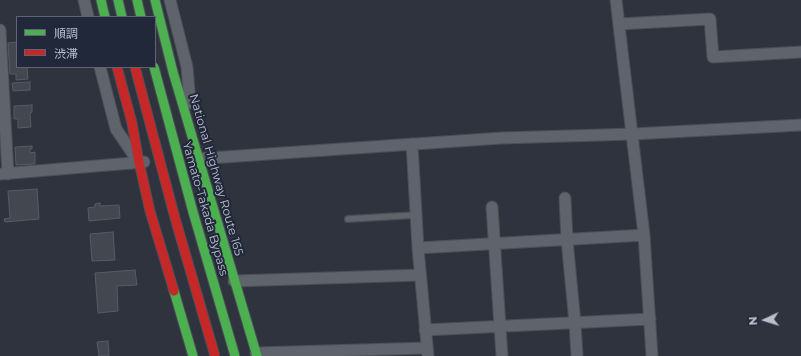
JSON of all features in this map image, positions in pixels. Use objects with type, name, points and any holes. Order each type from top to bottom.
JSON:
[{"type":"highway","points":[[101,0],[105,16]]},
{"type":"highway","points":[[118,0],[122,16]]},
{"type":"highway","points":[[137,0],[141,16]]},
{"type":"highway","name":"National Highway Route 165","points":[[155,0],[173,72],[256,354]]},
{"type":"highway","points":[[117,68],[132,123],[150,211],[193,356]]},
{"type":"highway","points":[[135,68],[215,356]]},
{"type":"highway","name":"Yamato-Takada Bypass","points":[[154,68],[193,212],[235,356]]},
{"type":"street","points":[[84,0],[88,16]]},
{"type":"street","points":[[170,0],[187,67],[193,137]]},
{"type":"street","points":[[616,0],[644,235],[652,356]]},
{"type":"street","points":[[619,24],[710,19],[713,57],[801,52]]},
{"type":"street","points":[[0,30],[4,174],[139,162],[502,138],[633,134],[801,125]]},
{"type":"street","points":[[100,68],[116,129],[139,162]]},
{"type":"street","points":[[256,354],[427,352],[418,248],[412,144]]},
{"type":"street","points":[[565,198],[577,356]]},
{"type":"street","points":[[492,207],[502,356]]},
{"type":"street","points":[[418,248],[644,235]]},
{"type":"street","points":[[234,281],[420,275]]},
{"type":"street","points":[[183,322],[241,306]]},
{"type":"street","points":[[425,330],[650,319]]},
{"type":"lane","points":[[348,219],[416,215]]},
{"type":"building","points":[[16,42],[16,68],[27,68],[28,79],[16,80],[16,74],[10,74],[8,43]]},
{"type":"building","points":[[30,82],[30,90],[13,91],[12,83]]},
{"type":"building","points":[[32,105],[32,112],[30,113],[31,127],[18,128],[18,119],[14,119],[14,106]]},
{"type":"building","points":[[32,146],[30,153],[35,152],[35,164],[16,165],[15,147]]},
{"type":"building","points":[[37,189],[39,219],[5,222],[4,219],[10,218],[8,191]]},
{"type":"building","points":[[100,203],[100,206],[119,205],[120,218],[89,221],[88,208],[95,207],[95,204]]},
{"type":"building","points":[[113,232],[115,260],[92,261],[90,234]]},
{"type":"building","points":[[135,270],[137,285],[117,286],[118,311],[98,313],[95,273]]},
{"type":"building","points":[[108,341],[109,356],[99,356],[97,342]]},
{"type":"traffic: fast","points":[[101,0],[105,16]]},
{"type":"traffic: fast","points":[[118,0],[122,16]]},
{"type":"traffic: fast","points":[[137,0],[141,16]]},
{"type":"traffic: fast","points":[[155,0],[173,72],[257,356]]},
{"type":"traffic: fast","points":[[154,68],[193,212],[235,356]]},
{"type":"traffic: fast","points":[[174,291],[193,356]]},
{"type":"traffic: jam","points":[[117,68],[132,123],[150,211],[174,291]]},
{"type":"traffic: jam","points":[[135,68],[175,218],[215,356]]}]
